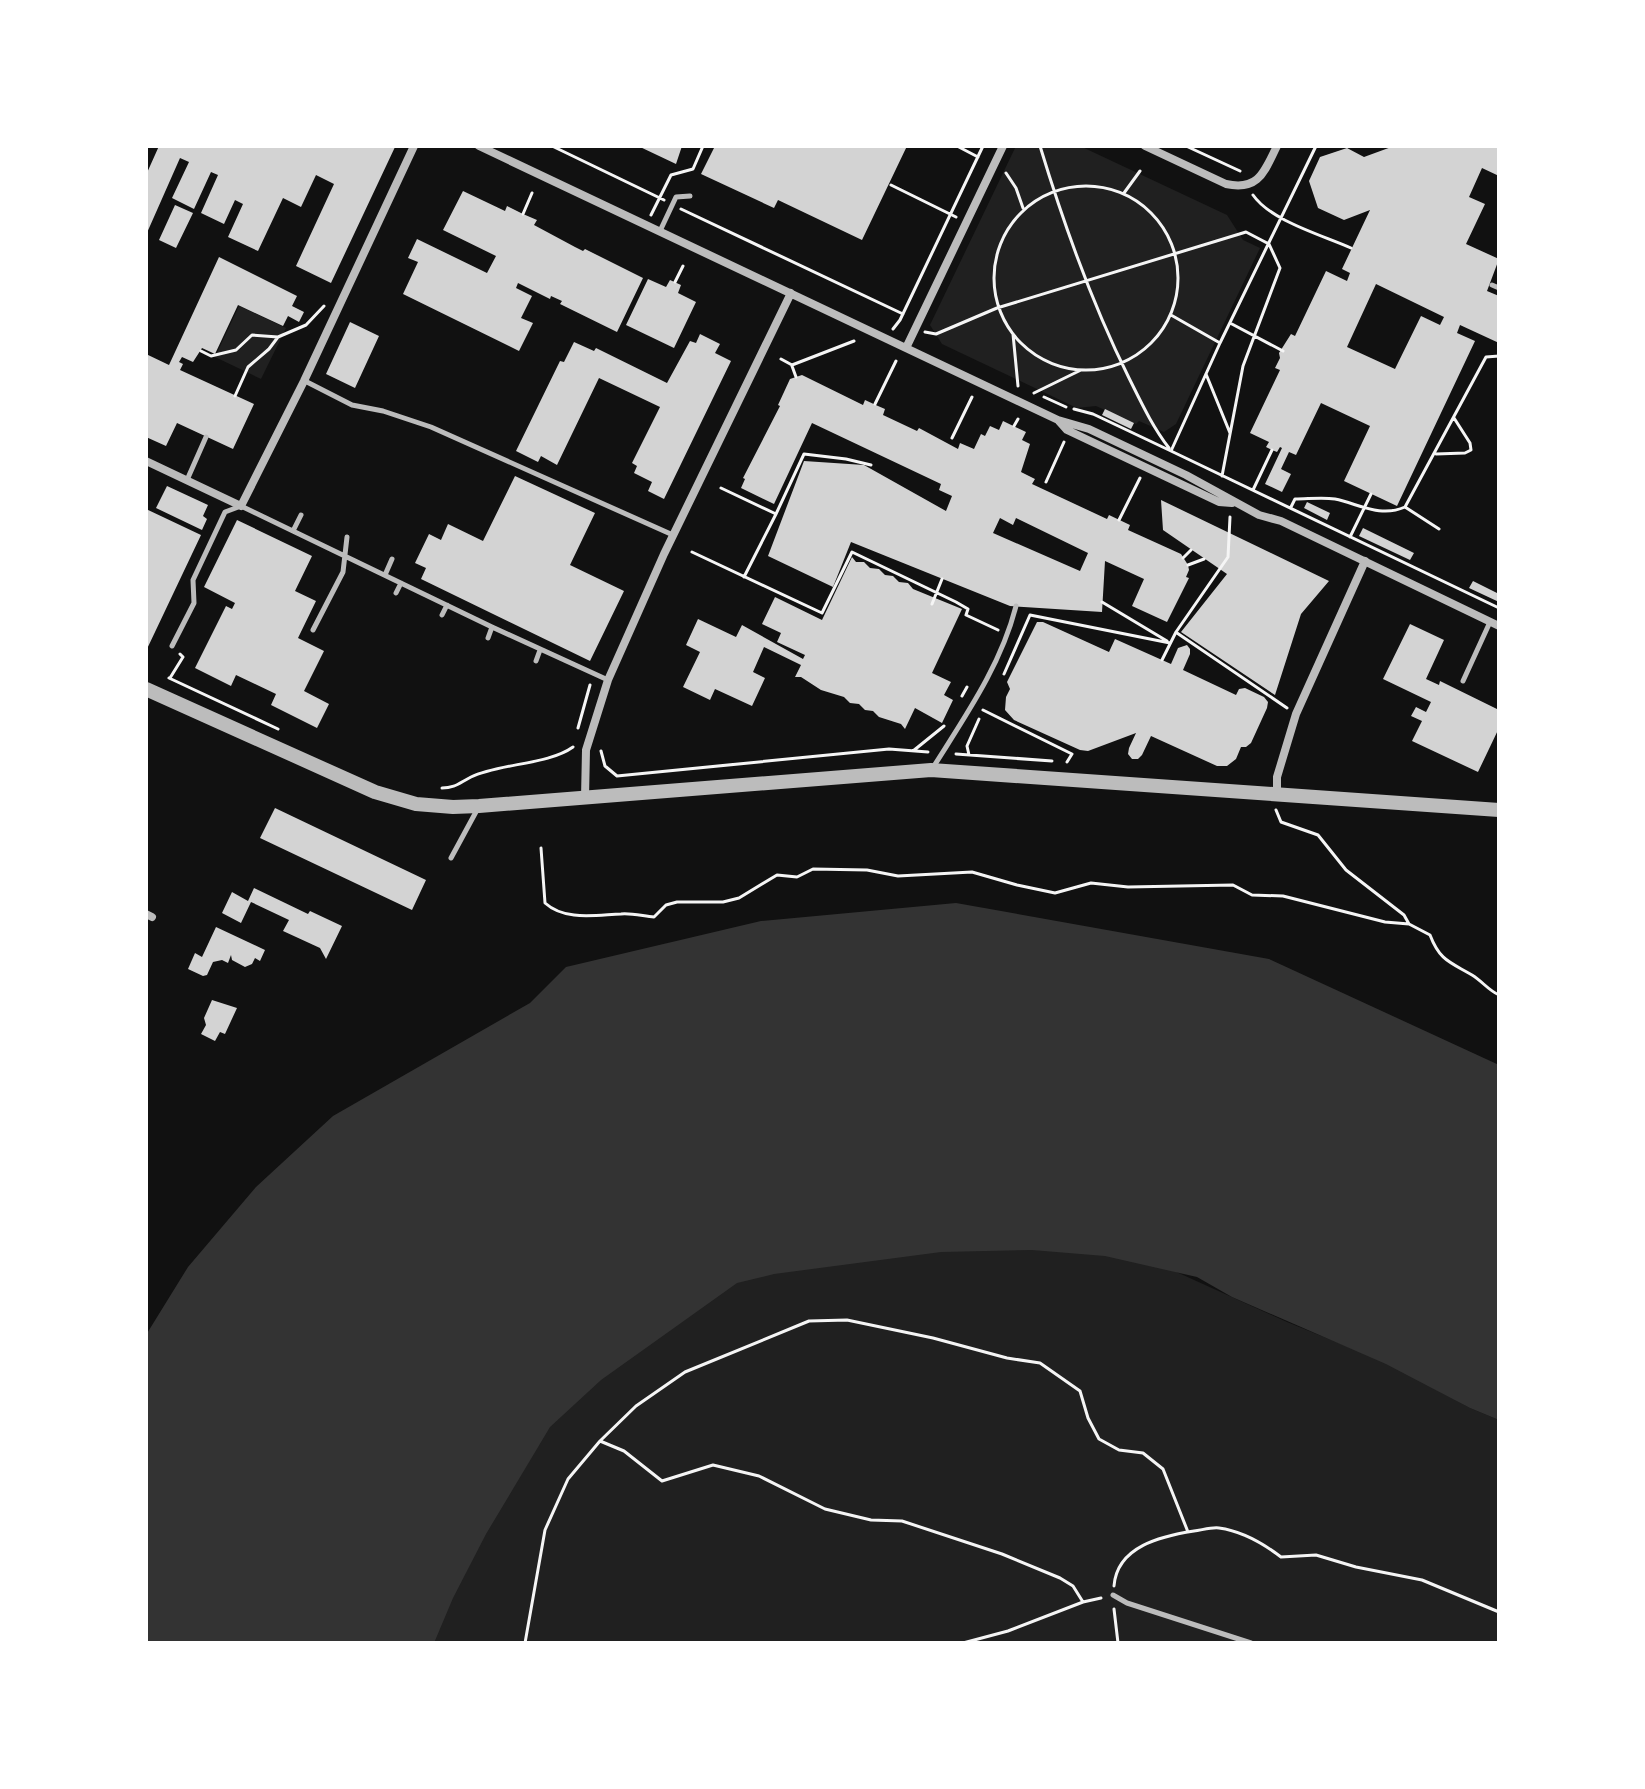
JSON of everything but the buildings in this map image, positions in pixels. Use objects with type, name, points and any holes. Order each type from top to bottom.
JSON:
[{"type":"street","points":[[146,461],[241,506],[304,381],[414,146]]},
{"type":"street","points":[[479,146],[1058,420],[1067,430],[1219,502],[1234,503],[1281,521],[1495,624]]},
{"type":"street","points":[[906,348],[1003,146]]},
{"type":"street","points":[[1145,146],[1226,184],[1247,186],[1263,175],[1277,146]]},
{"type":"street","points":[[585,798],[586,750],[608,680],[673,535],[791,293]]},
{"type":"street","points":[[1276,796],[1277,777],[1296,714],[1365,561]]},
{"type":"street","points":[[151,692],[375,792],[416,804],[479,806],[931,770],[1499,810]]},
{"type":"lane","points":[[499,155],[503,146]]},
{"type":"lane","points":[[659,231],[676,197],[690,196]]},
{"type":"lane","points":[[1492,285],[1499,288]]},
{"type":"lane","points":[[304,381],[352,405],[383,411],[431,427],[673,535]]},
{"type":"lane","points":[[187,480],[206,437]]},
{"type":"lane","points":[[172,646],[194,603],[193,580],[225,512],[241,506],[608,680]]},
{"type":"lane","points":[[293,531],[301,515]]},
{"type":"lane","points":[[313,630],[343,572],[347,537]]},
{"type":"lane","points":[[385,575],[392,559]]},
{"type":"lane","points":[[396,593],[401,583]]},
{"type":"lane","points":[[442,615],[447,605]]},
{"type":"lane","points":[[931,770],[963,721],[1009,633],[1016,606]]},
{"type":"lane","points":[[1463,681],[1495,624]]},
{"type":"lane","points":[[488,638],[492,627]]},
{"type":"lane","points":[[536,661],[540,650]]},
{"type":"lane","points":[[451,858],[479,806]]},
{"type":"lane","points":[[1113,1595],[1127,1603],[1251,1643]]},
{"type":"path","points":[[552,146],[903,314]]},
{"type":"path","points":[[900,320],[983,146]]},
{"type":"path","points":[[1040,146],[1086,282],[1122,364],[1157,433],[1171,451]]},
{"type":"path","points":[[1186,146],[1239,171],[1248,169]]},
{"type":"path","points":[[1171,451],[1316,146]]},
{"type":"path","points":[[1124,193],[1140,171]]},
{"type":"path","points":[[891,185],[966,222]]},
{"type":"path","points":[[1093,185],[1124,193],[1142,204],[1157,219],[1176,253],[1179,276],[1171,315],[1159,335],[1142,352],[1122,364],[1098,370],[1081,370],[1048,363],[1027,350],[997,308],[993,279],[997,249],[1012,222],[1034,201],[1053,190],[1093,185]]},
{"type":"path","points":[[1247,186],[1260,205],[1351,248]]},
{"type":"path","points":[[523,214],[532,193]]},
{"type":"path","points":[[932,335],[997,308],[1246,232],[1269,244],[1280,268],[1243,366],[1222,476]]},
{"type":"path","points":[[675,282],[683,266]]},
{"type":"path","points":[[235,396],[248,367],[278,337],[306,325],[322,306],[339,303]]},
{"type":"path","points":[[1171,315],[1220,343]]},
{"type":"path","points":[[1230,323],[1283,351]]},
{"type":"path","points":[[1013,334],[1018,386]]},
{"type":"path","points":[[201,351],[211,356],[236,350],[252,335],[278,337]]},
{"type":"path","points":[[792,365],[854,341]]},
{"type":"path","points":[[1291,508],[1295,499],[1332,499],[1393,512],[1405,507],[1486,357],[1499,356]]},
{"type":"path","points":[[781,359],[792,365],[796,377]]},
{"type":"path","points":[[875,404],[896,361]]},
{"type":"path","points":[[1034,393],[1081,370]]},
{"type":"path","points":[[1206,374],[1230,433]]},
{"type":"path","points":[[1005,379],[1065,407],[1093,414],[1499,608]]},
{"type":"path","points":[[952,438],[972,397]]},
{"type":"path","points":[[1434,454],[1471,450],[1470,443],[1454,418]]},
{"type":"path","points":[[1014,426],[1018,419]]},
{"type":"path","points":[[1046,482],[1064,442]]},
{"type":"path","points":[[1253,490],[1272,450]]},
{"type":"path","points":[[744,577],[804,454],[871,465]]},
{"type":"path","points":[[1119,520],[1140,478]]},
{"type":"path","points":[[721,488],[776,514]]},
{"type":"path","points":[[1350,537],[1371,494]]},
{"type":"path","points":[[1405,507],[1439,529]]},
{"type":"path","points":[[1162,660],[1176,632],[1228,557],[1230,517]]},
{"type":"path","points":[[1183,558],[1191,550]]},
{"type":"path","points":[[692,552],[822,613],[852,552],[956,602],[968,609],[966,615],[1009,633]]},
{"type":"path","points":[[1228,557],[1235,560]]},
{"type":"path","points":[[1188,565],[1204,559]]},
{"type":"path","points":[[932,604],[942,579]]},
{"type":"path","points":[[1102,602],[1170,643]]},
{"type":"path","points":[[999,678],[1007,671],[1030,615],[1170,643]]},
{"type":"path","points":[[1176,632],[1296,714]]},
{"type":"path","points":[[151,692],[169,678],[183,657],[172,646]]},
{"type":"path","points":[[436,789],[454,788],[472,777],[573,749],[594,674]]},
{"type":"path","points":[[169,678],[278,729]]},
{"type":"path","points":[[962,697],[967,687]]},
{"type":"path","points":[[969,755],[967,746],[989,700]]},
{"type":"path","points":[[983,710],[1072,754],[1067,762]]},
{"type":"path","points":[[913,751],[953,719]]},
{"type":"path","points":[[1276,796],[1276,814],[1281,822],[1318,835],[1346,870],[1404,915],[1409,924]]},
{"type":"path","points":[[541,848],[545,903],[555,912],[589,916],[622,914],[654,917],[666,905],[677,902],[723,902],[739,898],[777,875],[797,877],[813,869],[867,870],[898,876],[972,872],[1055,893],[1091,883],[1128,887],[1233,885],[1252,895],[1283,896],[1385,922],[1409,924],[1430,935],[1436,949],[1456,969],[1471,974],[1499,995]]},
{"type":"path","points":[[525,1643],[545,1530],[568,1479],[600,1441],[636,1406],[685,1372],[809,1321],[847,1320],[1040,1363],[1080,1391],[1088,1418],[1099,1439],[1119,1450],[1143,1453],[1163,1469],[1188,1532]]},
{"type":"path","points":[[600,1441],[624,1451],[662,1481],[713,1465],[759,1476],[825,1509],[871,1520],[902,1521],[939,1533],[1060,1578],[1073,1586],[1083,1602]]},
{"type":"path","points":[[1118,1643],[1114,1575],[1130,1553],[1159,1536],[1218,1528],[1265,1545],[1281,1557],[1316,1555],[1356,1567],[1422,1580],[1499,1612]]},
{"type":"path","points":[[963,1643],[1083,1602],[1113,1595]]},
{"type":"path","points":[[985,1637],[992,1643]]},
{"type":"shaded area","points":[[1016,146],[1080,146],[1227,215],[1243,240],[1260,248],[1176,424],[1164,432],[1139,421],[1136,424],[1096,406],[1077,408],[942,344],[930,325]]},
{"type":"shaded area","points":[[239,306],[286,328],[261,379],[215,357]]},
{"type":"shaded area","points":[[956,903],[1269,959],[1499,1065],[1499,1420],[1386,1364],[1232,1297],[1197,1277],[1105,1256],[1032,1250],[941,1252],[774,1274],[737,1283],[601,1380],[550,1427],[486,1534],[434,1643],[146,1643],[146,1335],[188,1267],[256,1187],[333,1116],[530,1003],[566,967],[761,921]]},
{"type":"shaded area","points":[[838,1248],[1130,1251],[1287,1322],[1383,1361],[1470,1408],[1499,1420],[1499,1643],[418,1643],[502,1453],[705,1286]]}]
